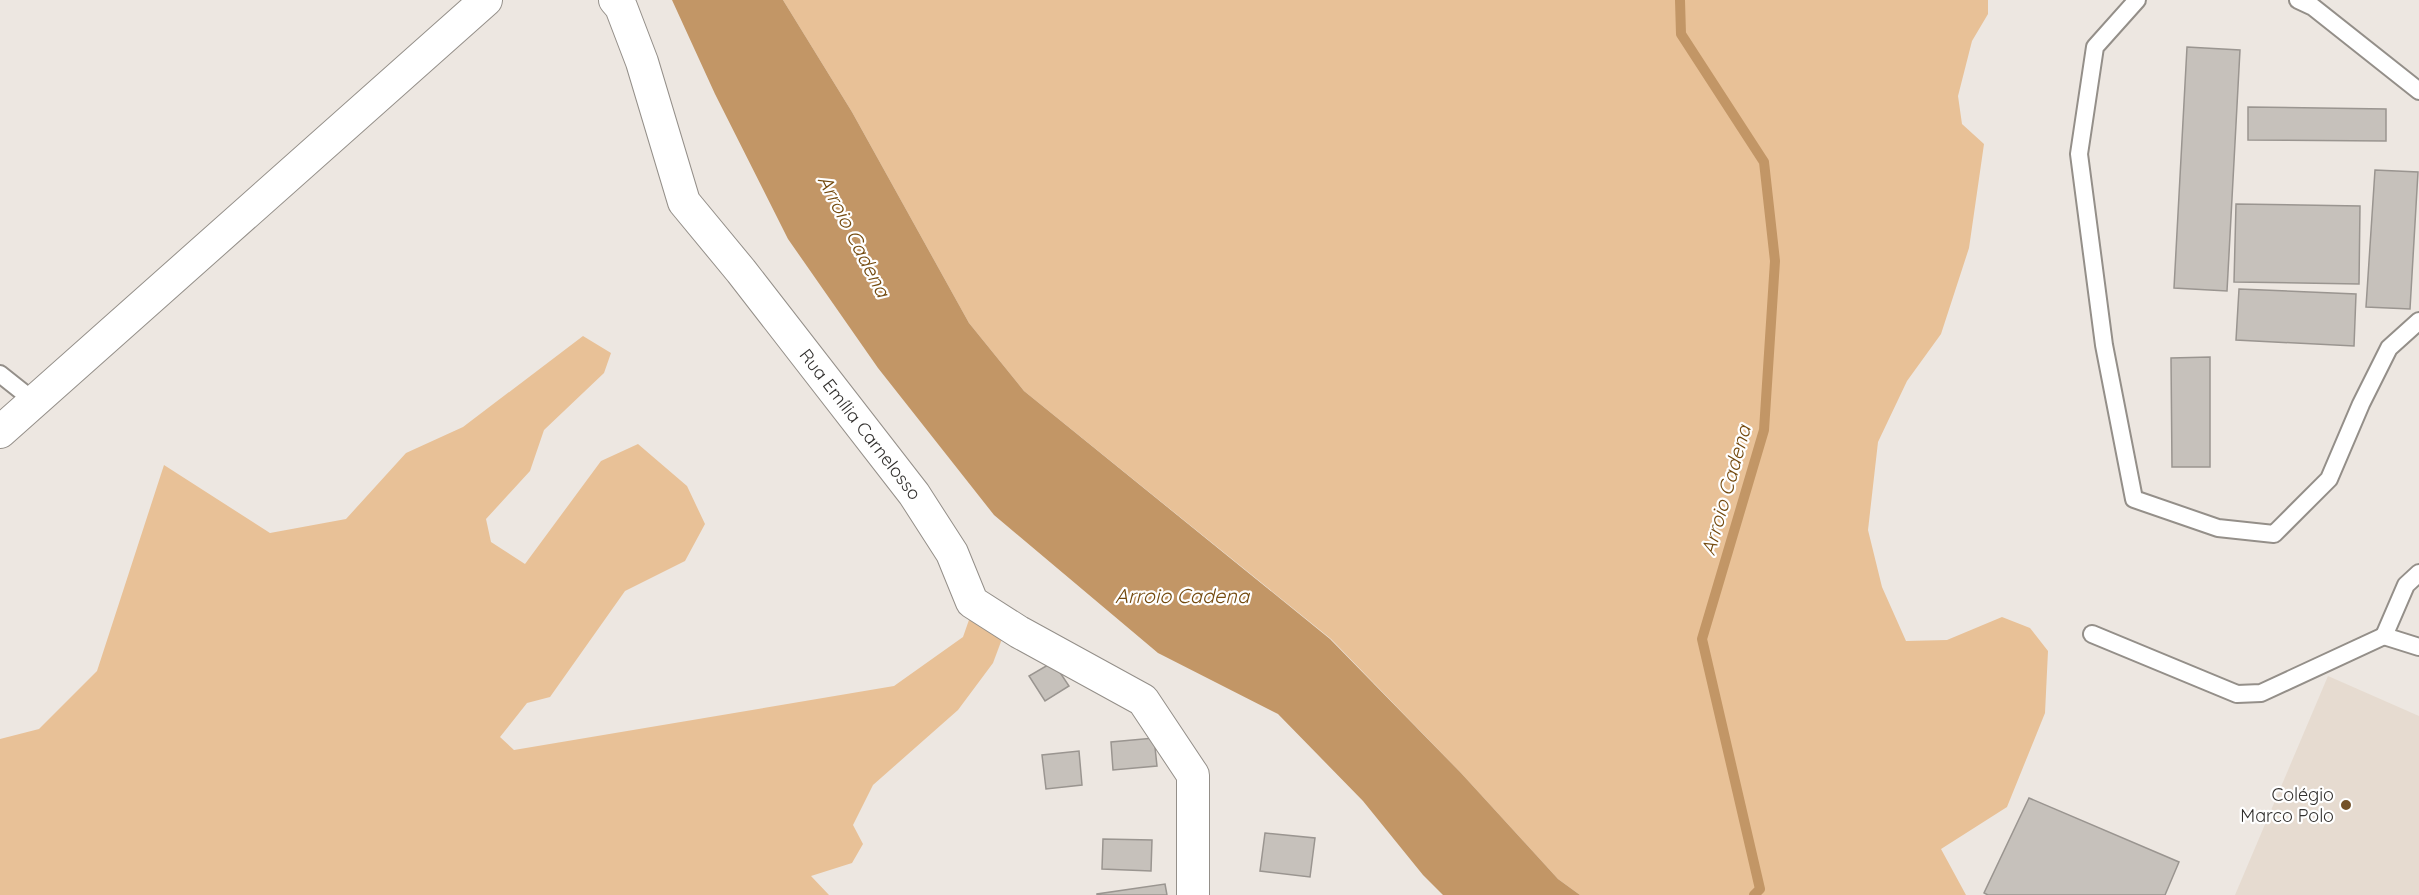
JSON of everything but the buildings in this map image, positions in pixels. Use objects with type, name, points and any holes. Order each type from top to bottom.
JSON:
[{"type":"street","points":[[0,432],[486,0]]},
{"type":"street","name":"Rua Emília Carnelosso","points":[[615,0],[621,7],[642,62],[684,202],[741,271],[914,494],[952,552],[972,602],[1019,632],[1143,700],[1193,775],[1193,895]]},
{"type":"lane","points":[[2137,0],[2095,47],[2079,154],[2104,345],[2134,500],[2218,528],[2274,534],[2330,479],[2361,404],[2389,348],[2419,321]]},
{"type":"lane","points":[[2298,0],[2313,7],[2419,91]]},
{"type":"lane","points":[[0,374],[34,401]]},
{"type":"lane","points":[[2092,634],[2237,694],[2260,693],[2384,636],[2406,585],[2419,573]]},
{"type":"lane","points":[[2384,636],[2419,647]]},
{"type":"shaded area","points":[[783,0],[1988,0],[1988,14],[1972,41],[1958,96],[1962,124],[1984,144],[1969,248],[1941,334],[1907,381],[1878,442],[1868,530],[1882,587],[1906,641],[1947,640],[2002,617],[2030,628],[2048,651],[2045,713],[2007,807],[1941,849],[1966,895],[1580,895],[1558,879],[1461,773],[1331,639],[1024,391],[969,323],[852,112]]},
{"type":"shaded area","points":[[583,336],[611,353],[604,373],[544,430],[530,471],[486,519],[491,542],[525,564],[601,461],[638,444],[687,486],[705,524],[685,561],[625,591],[550,697],[527,703],[500,737],[514,750],[894,686],[963,637],[970,617],[1002,639],[993,663],[958,710],[873,785],[853,825],[863,844],[852,863],[811,876],[829,895],[0,895],[0,739],[39,729],[97,671],[164,465],[270,533],[346,519],[406,453],[463,427]]},
{"type":"shaded area","name":"Colégio Marco Polo","points":[[2328,676],[2419,716],[2419,895],[2235,895]]},
{"type":"water","name":"Arroio Cadena","points":[[672,0],[783,0],[852,112],[969,323],[1024,391],[1330,639],[1461,773],[1558,879],[1580,895],[1443,895],[1423,875],[1363,801],[1278,714],[1158,653],[994,515],[878,368],[788,239],[715,94]]},
{"type":"waterway","name":"Arroio Cadena","points":[[1680,0],[1681,34],[1764,162],[1775,261],[1764,430],[1702,639],[1760,889],[1754,895]]},
{"type":"place","name":"Colégio Marco Polo","points":[[2346,805]]}]
